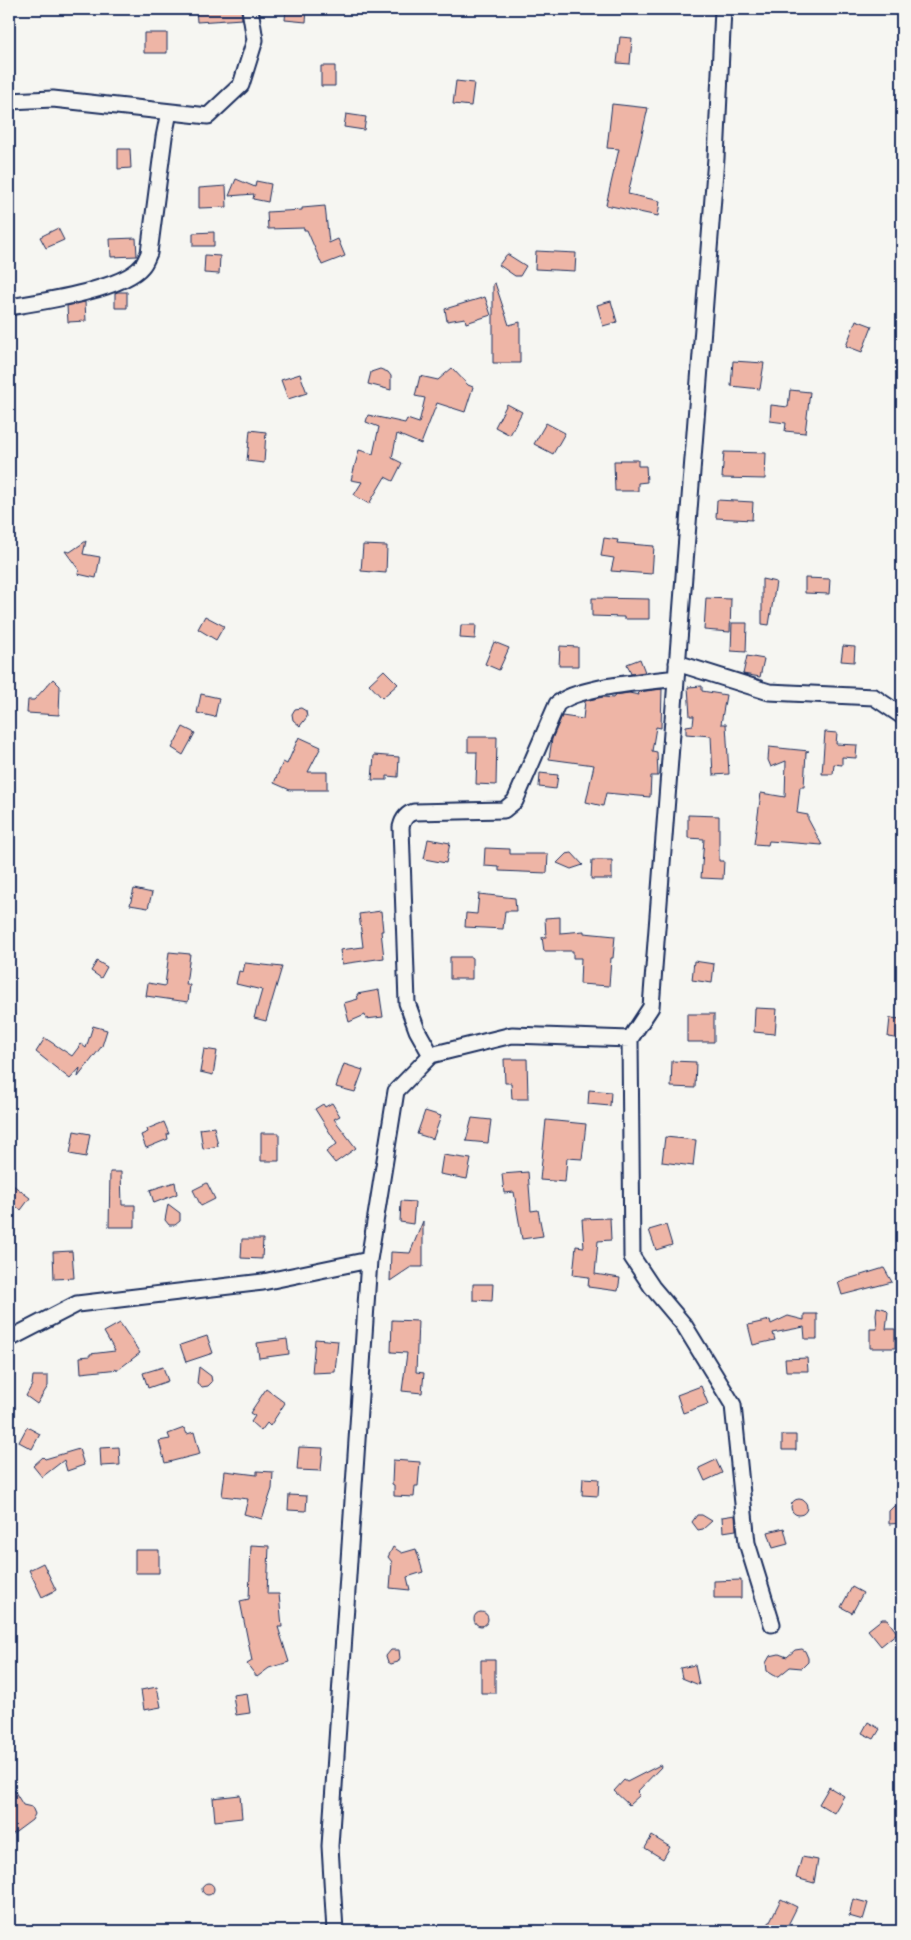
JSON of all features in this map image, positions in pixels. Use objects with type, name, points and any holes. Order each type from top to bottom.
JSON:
[{"type":"street","points":[[9,101],[53,99],[208,116],[241,85],[255,40],[250,9]]},
{"type":"street","points":[[723,9],[716,158],[651,1007],[630,1039],[632,1257],[652,1287],[684,1325],[733,1405],[747,1543],[772,1624]]},
{"type":"street","points":[[9,307],[81,293],[125,279],[141,267],[149,253],[169,112]]},
{"type":"street","points":[[678,663],[769,692],[874,697],[902,716]]},
{"type":"street","points":[[431,1055],[414,1024],[407,1002],[402,820],[409,813],[414,812],[504,810],[515,801],[557,704],[565,698],[587,691],[675,678]]},
{"type":"street","points":[[336,1931],[330,1846],[369,1260],[396,1091],[431,1055],[512,1035],[630,1039]]},
{"type":"street","points":[[9,1339],[77,1304],[263,1282],[369,1260]]},
{"type":"building","points":[[196,9],[241,9],[242,19],[197,22]]},
{"type":"building","points":[[286,9],[307,9],[306,22],[285,20]]},
{"type":"building","points":[[144,33],[167,33],[167,53],[144,53]]},
{"type":"building","points":[[620,37],[632,38],[630,64],[617,63]]},
{"type":"building","points":[[321,66],[335,66],[335,86],[321,86]]},
{"type":"building","points":[[456,81],[474,83],[471,106],[453,104]]},
{"type":"building","points":[[612,104],[648,108],[628,194],[660,201],[658,216],[606,205],[619,149],[607,148]]},
{"type":"building","points":[[346,114],[366,117],[364,130],[344,127]]},
{"type":"building","points":[[118,149],[130,149],[131,168],[118,169]]},
{"type":"building","points":[[236,179],[255,187],[256,181],[271,184],[268,202],[253,199],[254,194],[229,196]]},
{"type":"building","points":[[226,186],[227,207],[199,208],[199,188]]},
{"type":"building","points":[[325,206],[329,243],[338,239],[345,256],[322,265],[307,230],[304,230],[304,228],[268,229],[267,212],[302,210],[302,208]]},
{"type":"building","points":[[58,228],[64,240],[46,248],[40,237]]},
{"type":"building","points":[[214,232],[214,246],[193,246],[193,233]]},
{"type":"building","points":[[136,238],[137,256],[111,257],[110,239]]},
{"type":"building","points":[[536,251],[576,253],[575,271],[535,269]]},
{"type":"building","points":[[507,254],[526,266],[520,276],[515,276],[499,265]]},
{"type":"building","points":[[205,255],[220,256],[219,274],[204,273]]},
{"type":"building","points":[[495,283],[509,325],[520,322],[520,363],[493,363],[493,284]]},
{"type":"building","points":[[127,292],[127,308],[115,308],[115,293]]},
{"type":"building","points":[[485,297],[491,315],[466,323],[465,318],[447,321],[445,309]]},
{"type":"building","points":[[611,301],[617,322],[603,326],[597,305]]},
{"type":"building","points":[[85,302],[86,321],[68,322],[67,306]]},
{"type":"building","points":[[856,320],[872,326],[862,352],[846,346]]},
{"type":"building","points":[[733,361],[764,363],[760,389],[731,386]]},
{"type":"building","points":[[452,368],[468,385],[473,387],[465,412],[437,403],[421,444],[397,434],[392,458],[402,463],[393,481],[385,477],[369,504],[354,495],[362,482],[351,480],[359,450],[373,454],[379,427],[366,422],[368,415],[405,423],[407,419],[419,423],[425,398],[415,396],[420,376],[438,380]]},
{"type":"building","points":[[380,369],[388,372],[391,376],[391,390],[368,384],[371,372]]},
{"type":"building","points":[[300,374],[307,393],[288,399],[281,380]]},
{"type":"building","points":[[790,390],[810,392],[805,433],[785,431],[786,423],[770,421],[771,405],[788,407]]},
{"type":"building","points":[[507,404],[522,412],[510,435],[495,427]]},
{"type":"building","points":[[546,423],[565,433],[553,454],[534,444]]},
{"type":"building","points":[[250,430],[266,432],[264,463],[247,461]]},
{"type":"building","points":[[724,452],[766,453],[765,479],[722,478]]},
{"type":"building","points":[[638,460],[638,466],[646,466],[647,482],[638,483],[638,491],[615,491],[614,461]]},
{"type":"building","points":[[717,500],[753,502],[752,520],[716,518]]},
{"type":"building","points":[[604,538],[618,540],[617,543],[654,546],[652,574],[611,571],[614,558],[601,556]]},
{"type":"building","points":[[86,541],[83,554],[100,557],[96,578],[78,574],[79,570],[65,551],[70,552]]},
{"type":"building","points":[[363,545],[387,546],[386,573],[361,571]]},
{"type":"building","points":[[805,578],[830,579],[829,594],[805,593]]},
{"type":"building","points":[[762,579],[776,582],[769,625],[762,624]]},
{"type":"building","points":[[592,598],[649,599],[649,619],[592,616]]},
{"type":"building","points":[[706,598],[731,599],[730,632],[704,630]]},
{"type":"building","points":[[205,616],[224,626],[216,640],[198,629]]},
{"type":"building","points":[[732,623],[747,623],[746,652],[731,651]]},
{"type":"building","points":[[461,625],[476,625],[475,639],[460,638]]},
{"type":"building","points":[[494,642],[509,648],[499,670],[485,664]]},
{"type":"building","points":[[560,646],[578,647],[578,666],[559,666]]},
{"type":"building","points":[[843,646],[855,647],[854,662],[841,661]]},
{"type":"building","points":[[747,656],[764,659],[760,677],[743,674]]},
{"type":"building","points":[[640,659],[645,672],[631,674],[627,664]]},
{"type":"building","points":[[384,670],[398,684],[382,698],[369,684]]},
{"type":"building","points":[[53,679],[60,686],[59,715],[27,713],[28,700],[34,700]]},
{"type":"building","points":[[702,686],[702,691],[726,695],[721,724],[726,724],[729,774],[713,775],[711,736],[686,734],[686,726],[693,725],[694,716],[690,716],[688,687]]},
{"type":"building","points":[[662,689],[661,728],[656,727],[652,751],[657,752],[658,776],[651,776],[650,797],[606,793],[603,806],[586,802],[594,765],[549,759],[552,739],[562,716],[583,719],[585,701],[603,697],[613,698],[615,695],[629,693],[639,695],[638,692]]},
{"type":"building","points":[[201,694],[219,698],[215,717],[197,713]]},
{"type":"building","points":[[301,708],[306,711],[307,717],[300,726],[293,720],[292,714],[295,709]]},
{"type":"building","points":[[183,727],[195,733],[183,755],[172,748]]},
{"type":"building","points":[[825,732],[837,733],[836,744],[857,745],[856,758],[842,757],[842,765],[834,764],[833,774],[822,774]]},
{"type":"building","points":[[299,737],[321,747],[308,772],[327,772],[327,790],[290,790],[274,783],[283,762],[287,764]]},
{"type":"building","points":[[468,737],[497,737],[496,785],[476,784],[477,752],[468,752]]},
{"type":"building","points":[[769,747],[809,751],[806,752],[804,787],[800,787],[797,813],[808,815],[808,819],[822,845],[769,841],[768,845],[754,844],[761,793],[785,797],[786,761],[771,767],[768,760]]},
{"type":"building","points":[[374,755],[399,757],[398,777],[387,776],[387,780],[372,780]]},
{"type":"building","points":[[540,773],[558,775],[556,789],[539,787]]},
{"type":"building","points":[[688,815],[719,816],[719,861],[724,861],[723,879],[701,878],[704,839],[688,838]]},
{"type":"building","points":[[428,839],[450,843],[446,863],[424,859]]},
{"type":"building","points":[[485,848],[510,849],[510,854],[548,854],[547,873],[499,871],[499,867],[484,866]]},
{"type":"building","points":[[572,853],[583,865],[571,869],[557,863],[566,854]]},
{"type":"building","points":[[592,860],[612,860],[612,879],[591,879]]},
{"type":"building","points":[[134,889],[152,893],[148,908],[130,905]]},
{"type":"building","points":[[479,894],[515,898],[516,911],[505,911],[503,929],[465,927],[466,913],[477,914]]},
{"type":"building","points":[[381,911],[384,958],[342,964],[340,950],[363,947],[359,914]]},
{"type":"building","points":[[560,917],[560,933],[584,931],[584,933],[615,936],[609,986],[580,984],[581,958],[573,958],[573,951],[544,951],[542,937],[546,937],[545,918]]},
{"type":"building","points":[[169,952],[190,954],[186,985],[190,985],[188,1002],[146,996],[148,983],[165,986]]},
{"type":"building","points":[[450,957],[472,957],[472,979],[450,979]]},
{"type":"building","points":[[97,961],[107,967],[101,978],[91,971]]},
{"type":"building","points":[[694,961],[714,964],[712,983],[692,980]]},
{"type":"building","points":[[245,963],[282,967],[266,1021],[254,1018],[262,990],[236,984],[239,971],[243,972]]},
{"type":"building","points":[[379,990],[383,1017],[366,1019],[365,1015],[349,1022],[344,1003],[358,999],[357,994]]},
{"type":"building","points":[[755,1008],[777,1009],[775,1034],[754,1032]]},
{"type":"building","points":[[687,1014],[714,1014],[714,1042],[687,1042]]},
{"type":"building","points":[[890,1018],[902,1019],[901,1039],[888,1037]]},
{"type":"building","points":[[93,1026],[107,1030],[102,1046],[78,1077],[80,1068],[70,1079],[36,1052],[45,1038],[72,1056],[81,1044],[86,1048]]},
{"type":"building","points":[[204,1049],[217,1051],[213,1075],[200,1072]]},
{"type":"building","points":[[504,1059],[527,1059],[528,1099],[512,1099],[511,1083],[505,1083]]},
{"type":"building","points":[[672,1061],[696,1062],[695,1088],[671,1087]]},
{"type":"building","points":[[344,1064],[363,1070],[355,1092],[336,1087]]},
{"type":"building","points":[[589,1090],[611,1092],[610,1106],[588,1104]]},
{"type":"building","points":[[332,1103],[340,1116],[334,1119],[356,1148],[335,1163],[326,1152],[337,1144],[315,1109],[323,1104],[325,1107]]},
{"type":"building","points":[[425,1111],[441,1116],[433,1139],[417,1134]]},
{"type":"building","points":[[472,1118],[491,1120],[488,1143],[466,1141]]},
{"type":"building","points":[[546,1120],[586,1124],[582,1159],[567,1158],[565,1182],[540,1180]]},
{"type":"building","points":[[164,1122],[169,1134],[167,1134],[168,1139],[146,1148],[141,1135],[148,1132],[147,1129]]},
{"type":"building","points":[[214,1127],[218,1146],[203,1149],[200,1129]]},
{"type":"building","points":[[74,1131],[90,1134],[86,1157],[70,1154]]},
{"type":"building","points":[[261,1133],[279,1133],[279,1161],[261,1161]]},
{"type":"building","points":[[665,1137],[696,1140],[693,1166],[662,1162]]},
{"type":"building","points":[[443,1155],[471,1159],[467,1179],[440,1174]]},
{"type":"building","points":[[110,1172],[121,1172],[122,1205],[135,1205],[135,1227],[109,1227]]},
{"type":"building","points":[[528,1172],[531,1211],[538,1210],[543,1236],[522,1239],[514,1192],[504,1193],[502,1174]]},
{"type":"building","points":[[9,1182],[30,1198],[21,1210],[9,1202]]},
{"type":"building","points":[[175,1182],[177,1194],[154,1203],[150,1190]]},
{"type":"building","points":[[207,1183],[215,1199],[201,1206],[193,1190]]},
{"type":"building","points":[[401,1201],[415,1202],[413,1224],[400,1222]]},
{"type":"building","points":[[168,1204],[180,1213],[180,1221],[175,1225],[169,1225],[165,1220]]},
{"type":"building","points":[[610,1218],[611,1240],[598,1241],[595,1274],[620,1278],[618,1291],[588,1287],[589,1277],[573,1275],[576,1246],[584,1247],[582,1219]]},
{"type":"building","points":[[423,1221],[423,1267],[411,1267],[390,1281],[391,1252],[410,1253]]},
{"type":"building","points":[[666,1225],[672,1245],[656,1250],[649,1230]]},
{"type":"building","points":[[242,1239],[263,1239],[262,1259],[241,1258]]},
{"type":"building","points":[[72,1251],[74,1278],[54,1279],[53,1252]]},
{"type":"building","points":[[884,1268],[892,1282],[842,1295],[838,1282]]},
{"type":"building","points":[[473,1284],[493,1284],[492,1301],[473,1300]]},
{"type":"building","points":[[877,1307],[888,1312],[886,1329],[895,1329],[895,1348],[870,1348],[870,1329],[877,1329]]},
{"type":"building","points":[[804,1314],[817,1314],[817,1339],[805,1339],[804,1327],[773,1333],[775,1340],[753,1345],[748,1325],[770,1320],[771,1324],[788,1316],[804,1320]]},
{"type":"building","points":[[392,1320],[418,1321],[416,1372],[424,1373],[422,1393],[402,1391],[407,1353],[391,1352]]},
{"type":"building","points":[[120,1323],[140,1353],[119,1369],[81,1373],[80,1357],[115,1351],[104,1332]]},
{"type":"building","points":[[207,1336],[213,1353],[186,1362],[180,1345]]},
{"type":"building","points":[[287,1339],[289,1354],[259,1358],[257,1343]]},
{"type":"building","points":[[315,1339],[338,1341],[335,1372],[312,1373]]},
{"type":"building","points":[[807,1358],[808,1371],[786,1371],[785,1359]]},
{"type":"building","points":[[163,1367],[168,1381],[148,1388],[143,1373]]},
{"type":"building","points":[[199,1367],[211,1376],[212,1382],[208,1386],[202,1387],[197,1383]]},
{"type":"building","points":[[33,1376],[48,1376],[48,1386],[37,1404],[26,1396],[32,1385]]},
{"type":"building","points":[[701,1386],[708,1404],[683,1413],[677,1395]]},
{"type":"building","points":[[266,1389],[285,1403],[270,1426],[267,1423],[261,1431],[251,1422],[255,1416],[250,1413]]},
{"type":"building","points":[[27,1427],[40,1434],[32,1449],[19,1442]]},
{"type":"building","points":[[184,1428],[187,1434],[194,1432],[200,1454],[165,1463],[159,1441],[170,1439],[168,1434]]},
{"type":"building","points":[[782,1435],[796,1435],[796,1450],[782,1450]]},
{"type":"building","points":[[119,1447],[120,1465],[101,1466],[100,1448]]},
{"type":"building","points":[[299,1447],[323,1448],[321,1471],[297,1470]]},
{"type":"building","points":[[79,1449],[84,1465],[67,1471],[64,1460],[42,1477],[33,1466],[43,1457],[45,1459]]},
{"type":"building","points":[[393,1460],[420,1462],[418,1486],[415,1486],[414,1497],[394,1496],[394,1485],[392,1484]]},
{"type":"building","points":[[716,1460],[722,1473],[705,1481],[699,1468]]},
{"type":"building","points":[[225,1471],[257,1475],[257,1471],[273,1472],[272,1489],[262,1519],[244,1514],[248,1499],[222,1496]]},
{"type":"building","points":[[583,1478],[599,1479],[598,1496],[582,1495]]},
{"type":"building","points":[[289,1495],[307,1496],[306,1511],[288,1510]]},
{"type":"building","points":[[799,1499],[805,1501],[807,1507],[805,1513],[799,1515],[793,1513],[791,1507],[793,1501]]},
{"type":"building","points":[[902,1505],[902,1523],[889,1524],[889,1511],[894,1506]]},
{"type":"building","points":[[697,1515],[702,1515],[712,1521],[703,1529],[698,1530],[692,1522]]},
{"type":"building","points":[[735,1515],[736,1530],[723,1532],[722,1517]]},
{"type":"building","points":[[784,1528],[788,1544],[773,1548],[768,1532]]},
{"type":"building","points":[[251,1545],[269,1546],[267,1594],[279,1594],[282,1627],[278,1627],[289,1662],[269,1668],[257,1677],[247,1664],[252,1661],[240,1601],[249,1599]]},
{"type":"building","points":[[393,1547],[402,1553],[416,1549],[423,1572],[407,1577],[410,1590],[390,1588],[392,1562],[388,1557]]},
{"type":"building","points":[[135,1550],[159,1550],[159,1573],[135,1573]]},
{"type":"building","points":[[43,1563],[56,1590],[42,1597],[29,1570]]},
{"type":"building","points":[[741,1580],[741,1598],[714,1598],[714,1581]]},
{"type":"building","points":[[852,1587],[863,1593],[852,1613],[841,1607]]},
{"type":"building","points":[[478,1612],[484,1612],[488,1619],[484,1626],[478,1626],[474,1622],[474,1616]]},
{"type":"building","points":[[882,1619],[887,1619],[897,1633],[881,1646],[868,1630]]},
{"type":"building","points":[[802,1649],[805,1651],[808,1662],[802,1668],[790,1667],[779,1676],[775,1676],[767,1671],[766,1663],[770,1656],[779,1654],[787,1657],[795,1650]]},
{"type":"building","points":[[391,1650],[399,1650],[400,1658],[398,1662],[391,1664],[386,1656]]},
{"type":"building","points":[[481,1660],[495,1660],[495,1693],[481,1693]]},
{"type":"building","points":[[695,1665],[699,1685],[682,1678],[680,1668]]},
{"type":"building","points":[[157,1687],[161,1707],[144,1710],[141,1690]]},
{"type":"building","points":[[247,1693],[250,1713],[236,1715],[233,1695]]},
{"type":"building","points":[[868,1722],[880,1729],[874,1739],[862,1733]]},
{"type":"building","points":[[660,1765],[661,1767],[637,1792],[640,1795],[629,1805],[614,1791],[624,1780],[627,1782]]},
{"type":"building","points":[[9,1782],[23,1805],[32,1807],[35,1814],[32,1820],[9,1837]]},
{"type":"building","points":[[829,1787],[844,1796],[834,1813],[819,1804]]},
{"type":"building","points":[[240,1795],[242,1818],[215,1821],[213,1798]]},
{"type":"building","points":[[652,1836],[670,1847],[663,1859],[645,1848]]},
{"type":"building","points":[[802,1857],[818,1860],[814,1883],[796,1878]]},
{"type":"building","points":[[206,1883],[210,1883],[214,1889],[210,1895],[206,1895],[202,1891],[202,1887]]},
{"type":"building","points":[[781,1899],[797,1907],[785,1931],[765,1931]]},
{"type":"building","points":[[853,1899],[868,1903],[863,1920],[849,1916]]}]
